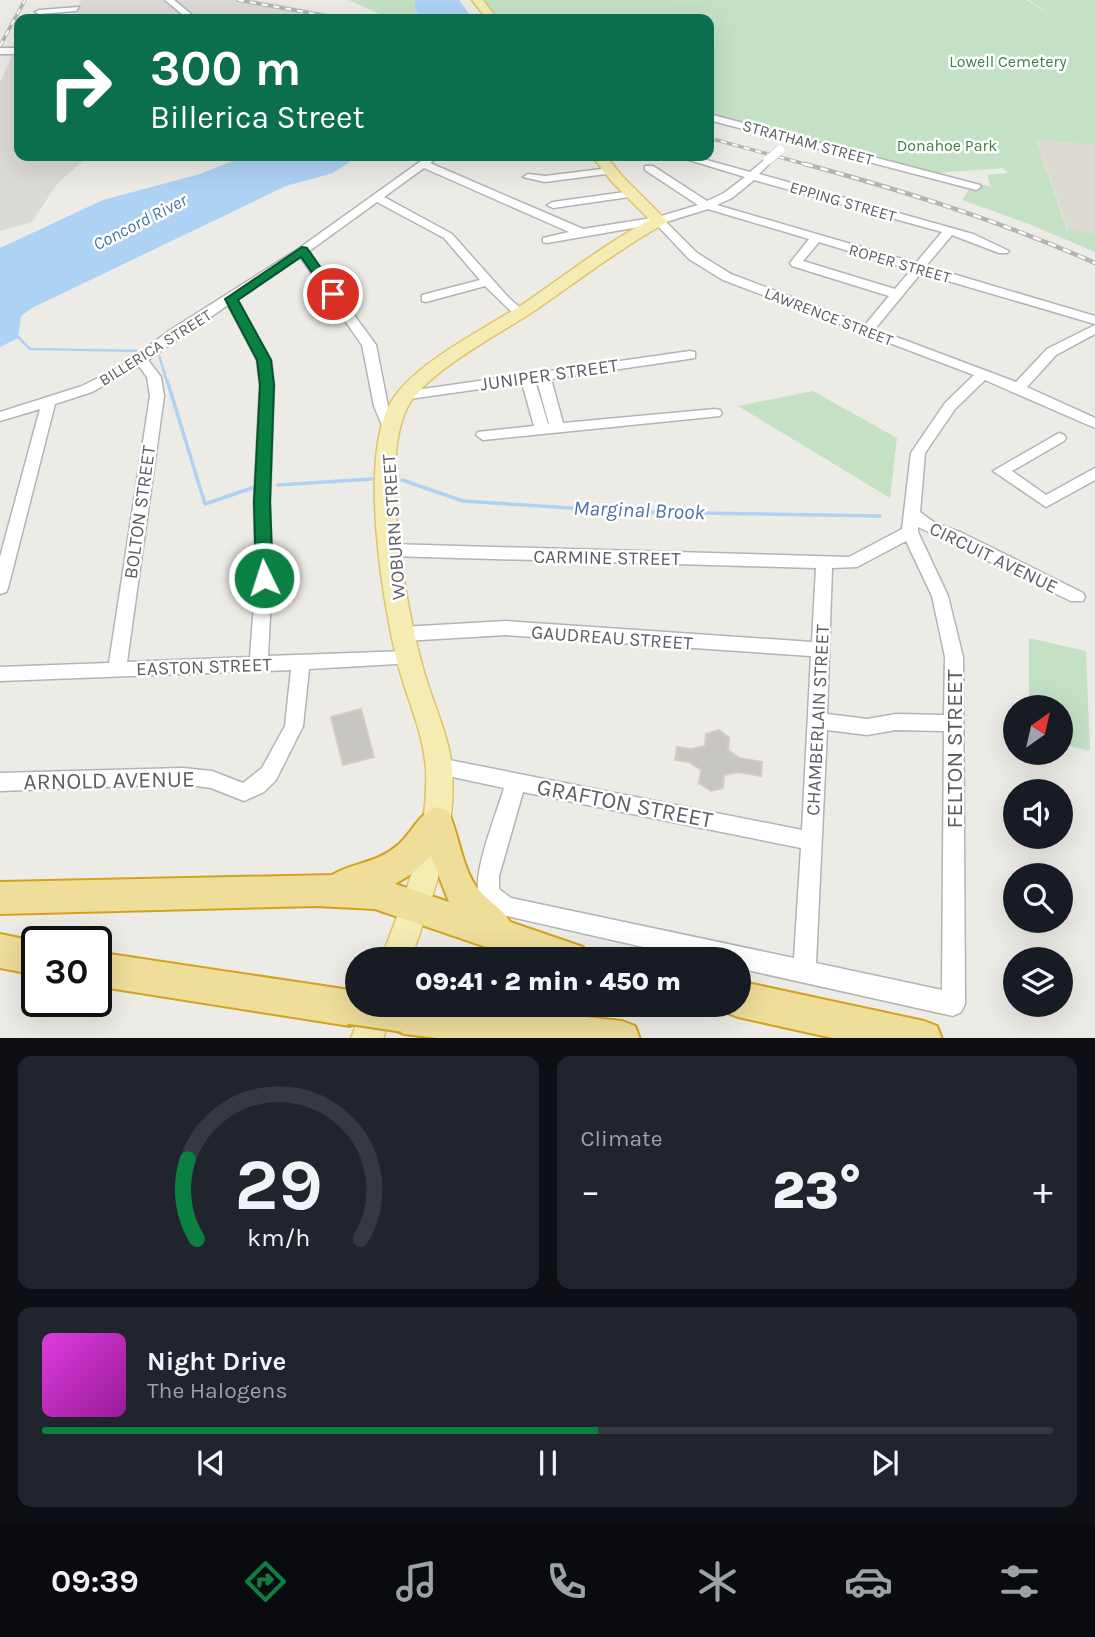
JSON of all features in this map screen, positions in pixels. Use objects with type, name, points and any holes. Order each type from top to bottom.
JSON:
[{"type":"highway","points":[[316,890],[365,881],[393,870],[412,855],[438,821]]},
{"type":"highway","points":[[438,821],[457,890],[472,909],[490,925],[520,942]]},
{"type":"highway","points":[[0,898],[316,890],[375,894],[535,947]]},
{"type":"highway","points":[[0,951],[21,955]]},
{"type":"highway","points":[[112,972],[345,1012]]},
{"type":"highway","points":[[751,1002],[924,1038]]},
{"type":"highway","points":[[375,1017],[622,1038]]},
{"type":"main road","points":[[477,0],[488,14]]},
{"type":"main road","name":"LAWRENCE STREET","points":[[603,161],[659,221]]},
{"type":"main road","name":"WOBURN STREET","points":[[400,947],[428,863],[438,821],[439,766],[408,658],[390,550],[386,452],[389,427],[399,404],[429,375],[659,221]]},
{"type":"street","points":[[169,0],[187,14]]},
{"type":"street","points":[[39,12],[77,5]]},
{"type":"street","name":"STRATHAM STREET","points":[[714,118],[976,187]]},
{"type":"street","points":[[547,240],[579,232],[659,221],[726,198],[793,138]]},
{"type":"street","name":"BILLERICA STREET","points":[[0,417],[104,382],[302,251],[426,161]]},
{"type":"street","name":"EPPING STREET","points":[[699,161],[948,231],[1003,251]]},
{"type":"street","points":[[423,163],[579,232]]},
{"type":"street","name":"ROPER STREET","points":[[649,168],[705,205],[1095,320]]},
{"type":"street","points":[[528,177],[545,179],[610,171]]},
{"type":"street","points":[[554,205],[632,194]]},
{"type":"street","points":[[376,197],[448,236],[520,313]]},
{"type":"street","name":"LAWRENCE STREET","points":[[659,221],[693,256],[727,277],[1019,388],[1095,423]]},
{"type":"street","points":[[867,331],[948,231]]},
{"type":"street","points":[[816,238],[796,263],[897,294]]},
{"type":"street","points":[[302,251],[369,345],[381,406],[389,427]]},
{"type":"street","points":[[426,298],[488,281]]},
{"type":"street","points":[[231,299],[264,360],[267,385],[262,502],[264,578],[259,664]]},
{"type":"street","points":[[1019,388],[1042,357],[1056,346],[1095,329]]},
{"type":"street","name":"JUNIPER STREET","points":[[409,395],[690,355]]},
{"type":"street","name":"BOLTON STREET","points":[[117,669],[157,396],[154,377],[140,359]]},
{"type":"street","name":"FELTON STREET","points":[[803,971],[953,1004],[954,657],[940,596],[912,524],[918,453],[950,406],[983,374]]},
{"type":"street","points":[[543,376],[550,428]]},
{"type":"street","points":[[527,378],[550,428]]},
{"type":"street","points":[[0,587],[49,401]]},
{"type":"street","points":[[483,435],[715,412]]},
{"type":"street","points":[[1059,438],[1001,471],[1046,502],[1095,473]]},
{"type":"street","points":[[824,563],[851,563],[912,524]]},
{"type":"street","name":"CIRCUIT AVENUE","points":[[912,524],[954,536],[1077,597]]},
{"type":"street","name":"CARMINE STREET","points":[[390,550],[824,563]]},
{"type":"street","name":"CHAMBERLAIN STREET","points":[[803,971],[818,721],[824,563]]},
{"type":"street","name":"GAUDREAU STREET","points":[[403,634],[506,628],[821,650]]},
{"type":"street","name":"EASTON STREET","points":[[0,674],[408,658]]},
{"type":"street","name":"ARNOLD AVENUE","points":[[0,782],[162,775],[212,780],[244,792],[257,786],[270,774],[294,726],[301,662]]},
{"type":"street","points":[[818,721],[867,727],[896,722],[953,723]]},
{"type":"street","name":"GRAFTON STREET","points":[[439,766],[811,841]]},
{"type":"street","points":[[516,782],[488,876],[489,894],[506,907],[803,971]]},
{"type":"shaded area","points":[[80,0],[256,0],[330,14],[77,14]]},
{"type":"shaded area","points":[[14,56],[14,161],[82,161],[57,184],[32,222],[0,231],[0,82]]},
{"type":"shaded area","points":[[1036,138],[1095,145],[1095,233],[1068,231]]},
{"type":"green space","points":[[349,0],[415,0],[418,14],[379,14]]},
{"type":"green space","name":"Lowell Cemetery","points":[[483,0],[1027,0],[1051,16],[1029,0],[1095,0],[1095,145],[1036,139],[1067,230],[1095,233],[1095,252],[962,200],[970,188],[977,190],[981,184],[991,187],[987,175],[1008,173],[1003,168],[936,173],[714,114],[714,14],[493,14]]},
{"type":"green space","points":[[813,391],[897,438],[890,498],[738,406]]},
{"type":"green space","points":[[1029,638],[1086,651],[1090,751],[1073,747],[1073,695],[1029,695]]},
{"type":"water","points":[[415,0],[459,0],[469,14],[419,14],[415,10]]},
{"type":"water","name":"Concord River","points":[[232,161],[351,161],[333,173],[286,186],[32,308],[21,316],[18,338],[0,347],[0,248],[103,200],[200,174]]},
{"type":"building","points":[[361,709],[374,757],[343,765],[331,717]]},
{"type":"building","points":[[719,730],[729,738],[728,750],[739,758],[762,762],[761,776],[738,772],[724,775],[723,788],[711,791],[699,783],[701,770],[689,762],[675,760],[677,747],[691,749],[705,746],[706,734]]},
{"type":"waterway","name":"Marginal Brook","points":[[17,336],[30,349],[143,351]]},
{"type":"waterway","name":"Marginal Brook","points":[[159,355],[167,382]]},
{"type":"waterway","name":"Marginal Brook","points":[[167,380],[205,504],[255,487]]},
{"type":"waterway","name":"Marginal Brook","points":[[278,485],[372,479]]},
{"type":"waterway","name":"Marginal Brook","points":[[402,480],[463,501],[634,512],[880,516]]},
{"type":"railway","points":[[17,14],[25,0]]},
{"type":"railway","points":[[238,0],[316,14]]},
{"type":"railway","points":[[0,46],[14,20]]},
{"type":"railway","points":[[714,139],[812,166]]},
{"type":"railway","points":[[805,164],[952,208],[1095,263]]},
{"type":"route","points":[[264,578],[262,502],[267,385],[264,360],[231,299],[302,251],[333,294]]},
{"type":"park label","name":"Donahoe Park","points":[[947,145]]}]
